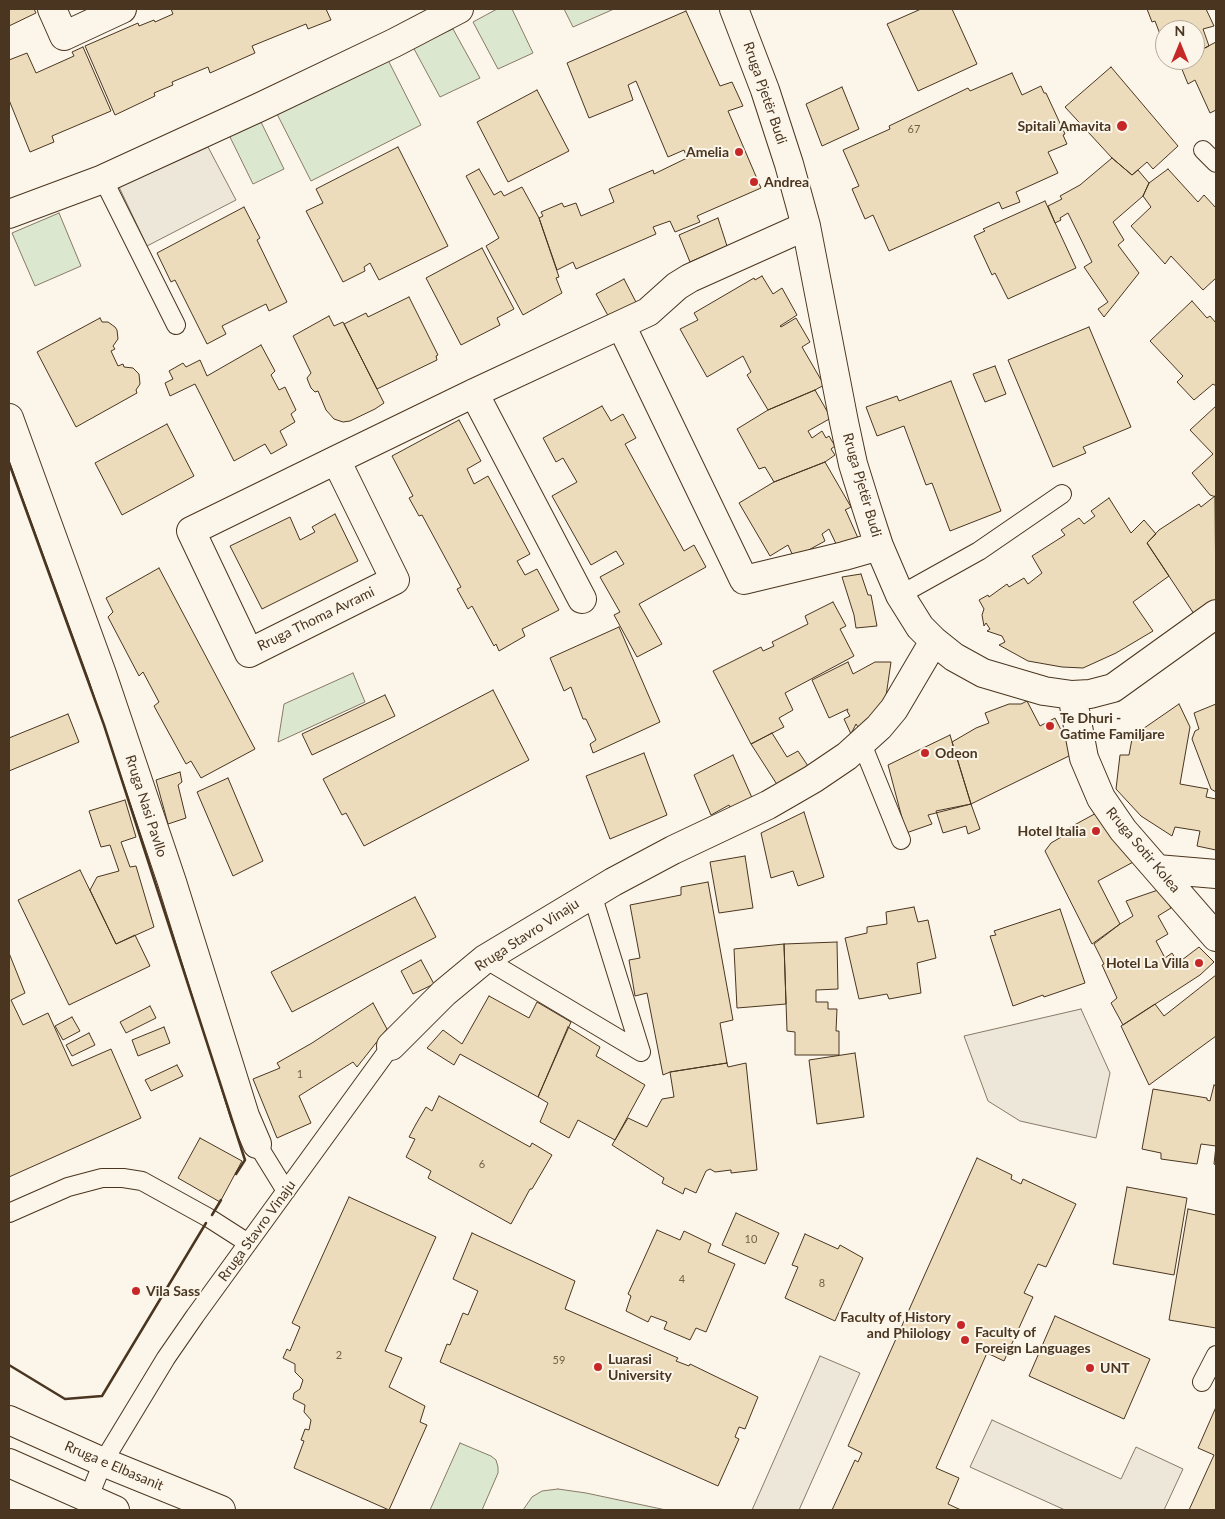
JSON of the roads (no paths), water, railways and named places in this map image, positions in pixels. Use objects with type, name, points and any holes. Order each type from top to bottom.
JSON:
[{"type":"street","points":[[52,9],[64,36],[122,9]]},
{"type":"street","points":[[9,214],[103,179],[260,107],[394,43],[459,9]]},
{"type":"street","name":"Rruga Pjetër Budi","points":[[734,9],[765,90],[789,164],[806,226],[826,336],[853,464],[879,546],[900,594],[920,628],[954,657],[983,673],[1044,691],[1090,694],[1113,688],[1216,614]]},
{"type":"street","name":"Rruga Thoma Avrami","points":[[336,460],[395,580],[249,653],[191,531],[336,460],[474,393],[648,312],[677,286],[690,278],[806,226]]},
{"type":"street","points":[[621,325],[744,580],[879,546]]},
{"type":"street","points":[[474,393],[582,599]]},
{"type":"street","name":"Rruga Nasi Pavllo","points":[[9,418],[102,674],[177,899],[245,1116],[257,1144]]},
{"type":"street","name":"Rruga Stavro Vinaju","points":[[391,1046],[444,993],[485,959],[592,894],[673,850],[768,805],[813,779],[847,756],[862,744],[894,709],[934,641]]},
{"type":"street","name":"Rruga Sotir Kolea","points":[[1072,694],[1084,758],[1101,798],[1123,830],[1216,938]]},
{"type":"street","points":[[1157,869],[1216,874]]},
{"type":"street","name":"Rruga e Elbasanit","points":[[9,1420],[103,1462],[221,1510]]},
{"type":"street","points":[[9,1463],[115,1510]]},
{"type":"lane","points":[[1204,150],[1216,163]]},
{"type":"lane","points":[[103,179],[176,325]]},
{"type":"lane","points":[[900,594],[979,551],[1062,494]]},
{"type":"lane","points":[[862,744],[901,840]]},
{"type":"lane","points":[[485,959],[641,1052],[592,894]]},
{"type":"lane","name":"Rruga Stavro Vinaju","points":[[88,1499],[103,1462],[166,1358],[391,1046]]},
{"type":"lane","name":"Rruga Nasi Pavllo","points":[[257,1144],[286,1191]]},
{"type":"lane","points":[[9,1213],[68,1187],[102,1178],[123,1178],[142,1181],[209,1218],[248,1243]]},
{"type":"lane","points":[[1202,1382],[1216,1354]]},
{"type":"place","name":"Spitali Amavita","points":[[1122,126]]},
{"type":"place","name":"Amelia","points":[[739,152]]},
{"type":"place","name":"Andrea","points":[[754,182]]},
{"type":"place","name":"Te Dhuri - Gatime Familjare","points":[[1050,726]]},
{"type":"place","name":"Odeon","points":[[925,753]]},
{"type":"place","name":"Hotel Italia","points":[[1096,831]]},
{"type":"place","name":"Hotel La Villa","points":[[1199,963]]},
{"type":"place","name":"Vila Sass","points":[[136,1291]]},
{"type":"place","name":"Faculty of History and Philology","points":[[961,1325]]},
{"type":"place","name":"Faculty of Foreign Languages","points":[[965,1340]]},
{"type":"place","name":"Luarasi University","points":[[598,1367]]},
{"type":"place","name":"UNT","points":[[1090,1368]]}]
